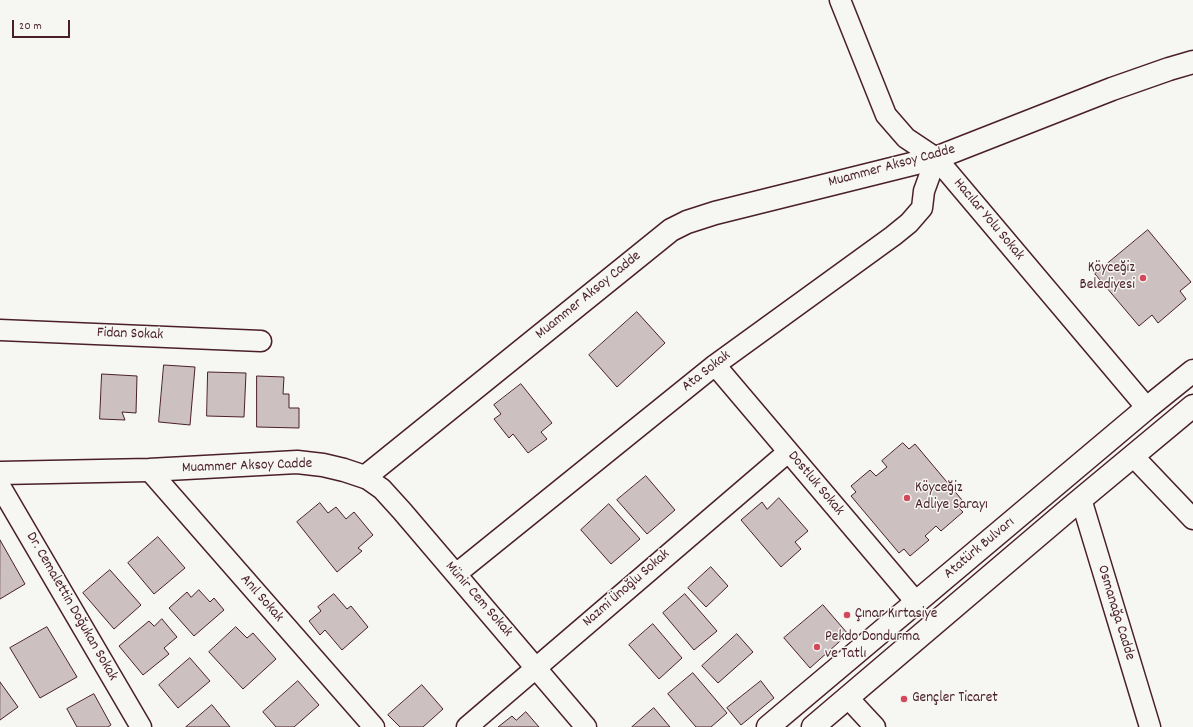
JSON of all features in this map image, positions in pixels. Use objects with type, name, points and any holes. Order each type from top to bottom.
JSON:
[{"type":"street","name":"Hacılar Yolu Sokak","points":[[840,0],[886,115],[906,138],[936,158],[1147,408]]},
{"type":"street","name":"Muammer Aksoy Cadde","points":[[0,473],[149,470],[298,462],[324,465],[364,477],[671,230],[687,222],[716,213],[936,158],[1112,89],[1193,62]]},
{"type":"street","name":"Ata Sokak","points":[[456,574],[715,365],[909,223],[922,208],[924,191],[936,158]]},
{"type":"street","name":"Fidan Sokak","points":[[0,330],[261,341]]},
{"type":"street","name":"Dostluk Sokak","points":[[715,365],[916,602]]},
{"type":"street","name":"Atatürk Bulvarı","points":[[768,727],[1193,371]]},
{"type":"street","name":"Atatürk Bulvarı","points":[[813,727],[1193,406]]},
{"type":"street","name":"Nazmi Ünoğlu Sokak","points":[[467,727],[788,452]]},
{"type":"street","points":[[1133,456],[1193,519]]},
{"type":"street","name":"Anıl Sokak","points":[[149,470],[374,727]]},
{"type":"street","name":"Münir Cem Sokak","points":[[364,477],[382,489],[402,510],[586,727]]},
{"type":"street","name":"Dr. Cemalettin Doğukan Sokak","points":[[0,486],[141,727]]},
{"type":"street","name":"Osmanağa Cadde","points":[[1081,500],[1148,726]]},
{"type":"street","points":[[848,698],[875,727]]},
{"type":"building","name":"Köyceğiz Belediyesi","points":[[1148,230],[1191,282],[1180,291],[1186,299],[1158,323],[1152,315],[1139,326],[1095,274]]},
{"type":"building","points":[[637,312],[665,343],[617,387],[589,355]]},
{"type":"building","points":[[164,365],[195,367],[190,425],[159,422]]},
{"type":"building","points":[[208,372],[246,373],[244,417],[207,416]]},
{"type":"building","points":[[102,374],[137,376],[136,413],[122,412],[125,420],[100,419]]},
{"type":"building","points":[[257,376],[284,377],[283,394],[289,394],[289,408],[299,408],[299,428],[257,427]]},
{"type":"building","points":[[521,384],[552,423],[541,432],[547,439],[528,453],[513,434],[509,438],[494,419],[501,414],[494,405]]},
{"type":"building","name":"Köyceğiz Adliye Sarayı","points":[[903,443],[909,449],[915,444],[962,500],[956,505],[963,512],[941,531],[936,526],[925,536],[929,540],[910,556],[904,549],[899,553],[851,496],[856,492],[851,486],[870,470],[876,476],[887,467],[882,461]]},
{"type":"building","points":[[646,476],[675,510],[647,534],[617,500]]},
{"type":"building","points":[[779,498],[808,531],[795,542],[801,549],[781,567],[741,520],[762,502],[767,509]]},
{"type":"building","points":[[320,503],[328,513],[336,507],[346,519],[354,512],[373,535],[358,548],[362,551],[337,572],[297,522]]},
{"type":"building","points":[[609,504],[640,539],[611,564],[581,530]]},
{"type":"building","points":[[158,537],[185,568],[154,594],[128,563]]},
{"type":"building","points":[[0,540],[25,584],[0,599]]},
{"type":"building","points":[[711,567],[728,586],[706,607],[688,588]]},
{"type":"building","points":[[110,570],[141,605],[114,629],[83,593]]},
{"type":"building","points":[[199,590],[210,602],[214,598],[224,610],[194,636],[169,608],[187,592],[191,597]]},
{"type":"building","points":[[334,594],[347,609],[351,606],[368,627],[342,650],[325,630],[320,635],[309,621],[321,611],[318,607]]},
{"type":"building","points":[[685,594],[717,631],[694,650],[663,613]]},
{"type":"building","points":[[823,605],[848,634],[810,668],[784,638]]},
{"type":"building","points":[[162,619],[177,637],[164,648],[169,654],[143,675],[119,646],[149,621],[154,626]]},
{"type":"building","points":[[653,624],[682,658],[659,679],[629,645]]},
{"type":"building","points":[[47,627],[77,677],[40,698],[10,648]]},
{"type":"building","points":[[236,627],[247,638],[253,633],[276,659],[243,689],[209,652]]},
{"type":"building","points":[[737,634],[753,652],[718,683],[702,666]]},
{"type":"building","points":[[190,658],[210,681],[178,708],[159,685]]},
{"type":"building","points":[[693,673],[727,713],[711,727],[696,727],[668,694]]},
{"type":"building","points":[[298,681],[319,705],[294,727],[276,727],[263,712]]},
{"type":"building","points":[[761,681],[774,698],[741,725],[727,708]]},
{"type":"building","points":[[0,682],[18,707],[0,720]]},
{"type":"building","points":[[422,685],[443,709],[423,727],[400,727],[388,715]]},
{"type":"building","points":[[94,694],[111,725],[108,727],[77,727],[67,709]]},
{"type":"building","points":[[212,705],[230,727],[186,727]]},
{"type":"building","points":[[654,708],[670,727],[632,727]]},
{"type":"building","points":[[526,712],[539,727],[498,727],[512,716],[516,720]]},
{"type":"place","name":"Köyceğiz Belediyesi","points":[[1143,278]]},
{"type":"place","name":"Köyceğiz Adliye Sarayı","points":[[907,498]]},
{"type":"place","name":"Çınar Kırtasiye","points":[[847,615]]},
{"type":"place","name":"Pekdo Dondurma ve Tatlı","points":[[817,647]]},
{"type":"place","name":"Gençler Ticaret","points":[[904,699]]}]
